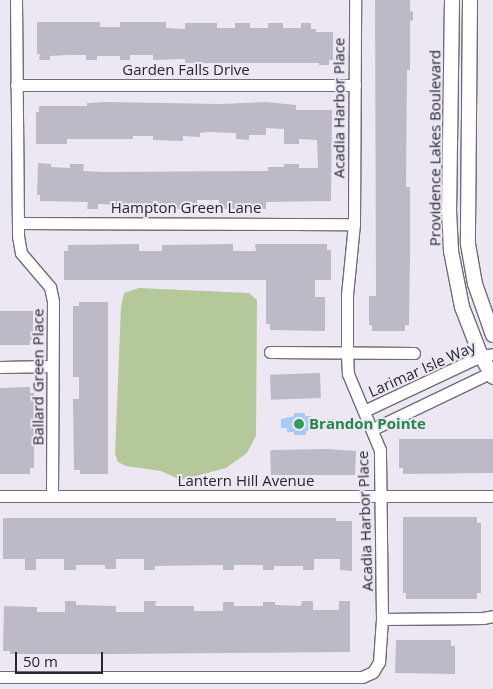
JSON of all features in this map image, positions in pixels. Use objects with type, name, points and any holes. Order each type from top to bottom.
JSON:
[{"type":"street","name":"Ballard Green Place","points":[[16,0],[18,223],[21,253],[50,287],[53,301],[52,496]]},
{"type":"street","name":"Acadia Harbor Place","points":[[0,677],[362,677],[373,672],[379,662],[382,619],[380,450],[373,429],[348,374],[347,353],[347,295],[354,224],[355,0]]},
{"type":"street","name":"Providence Lakes Boulevard","points":[[452,0],[449,210],[451,251],[462,307],[487,355],[492,373]]},
{"type":"street","points":[[470,0],[468,244],[475,284],[493,334]]},
{"type":"street","name":"Garden Falls Drive","points":[[16,85],[355,85]]},
{"type":"street","name":"Hampton Green Lane","points":[[18,223],[354,224]]},
{"type":"street","points":[[270,352],[414,353]]},
{"type":"street","name":"Larimar Isle Way","points":[[364,411],[487,355]]},
{"type":"street","points":[[0,367],[52,366]]},
{"type":"street","name":"Larimar Isle Way","points":[[373,429],[492,373]]},
{"type":"street","points":[[399,396],[408,413]]},
{"type":"street","name":"Lantern Hill Avenue","points":[[0,496],[493,496]]},
{"type":"street","points":[[382,619],[483,618],[493,616]]},
{"type":"green space","points":[[139,288],[249,293],[257,300],[256,436],[247,453],[226,468],[181,480],[161,471],[126,466],[118,462],[115,454],[121,307],[124,293]]},
{"type":"water","name":"Brandon Pointe","points":[[294,413],[305,413],[305,416],[311,416],[311,420],[318,420],[312,431],[306,431],[306,435],[294,435],[294,432],[287,432],[287,428],[281,428],[281,419],[294,416]]},
{"type":"building","points":[[375,0],[410,0],[410,11],[413,12],[413,20],[410,21],[410,70],[407,70],[406,187],[410,187],[410,255],[409,325],[405,325],[405,331],[372,331],[372,325],[369,325],[369,296],[376,296]]},
{"type":"building","points":[[37,22],[100,22],[100,27],[120,27],[120,22],[166,22],[166,28],[185,29],[185,23],[217,23],[217,28],[235,28],[235,23],[250,23],[250,28],[268,28],[268,23],[283,23],[283,28],[301,28],[301,23],[311,23],[311,29],[316,29],[316,32],[333,32],[333,60],[329,60],[329,65],[319,65],[319,63],[185,63],[185,59],[153,60],[153,55],[130,55],[130,60],[120,60],[120,56],[97,56],[97,60],[86,60],[86,55],[69,55],[50,56],[50,60],[39,60],[40,54],[37,54]]},
{"type":"building","points":[[266,102],[296,105],[296,110],[332,110],[331,201],[266,202],[266,209],[219,209],[219,200],[197,200],[197,204],[183,204],[183,209],[156,209],[156,204],[131,204],[131,209],[120,209],[120,205],[98,204],[98,209],[87,209],[88,202],[40,201],[40,195],[37,195],[38,163],[51,164],[51,167],[70,168],[70,164],[84,164],[83,171],[104,172],[268,171],[268,167],[284,167],[284,164],[299,164],[299,168],[318,168],[317,140],[299,139],[299,144],[284,144],[284,129],[266,128],[266,135],[249,135],[249,140],[236,139],[236,133],[209,132],[200,133],[200,137],[183,136],[183,141],[153,140],[153,136],[133,136],[133,139],[67,139],[67,144],[36,144],[36,112],[39,112],[39,106],[87,106],[87,103],[220,104]]},
{"type":"building","points":[[139,244],[139,251],[162,251],[162,245],[233,244],[233,251],[256,251],[255,244],[327,244],[327,250],[331,250],[331,280],[315,280],[315,297],[325,297],[325,331],[270,330],[270,324],[266,324],[266,280],[64,280],[64,251],[68,251],[68,245]]},
{"type":"building","points":[[79,302],[108,302],[108,474],[80,474],[80,470],[74,470],[73,399],[79,399],[79,377],[73,377],[73,306],[79,306]]},
{"type":"building","points":[[0,311],[33,311],[33,340],[30,340],[30,345],[0,345]]},
{"type":"building","points":[[320,373],[321,398],[271,400],[270,375]]},
{"type":"building","points":[[30,387],[30,393],[34,393],[34,468],[30,468],[30,474],[0,474],[0,388]]},
{"type":"building","points":[[308,419],[336,419],[336,428],[308,428]]},
{"type":"building","points":[[399,439],[493,439],[493,473],[403,474],[403,468],[399,468]]},
{"type":"building","points":[[327,449],[356,451],[355,475],[271,475],[270,451],[272,450]]},
{"type":"building","points":[[403,517],[477,517],[477,523],[481,523],[481,593],[477,593],[477,599],[406,599],[406,593],[403,593]]},
{"type":"building","points":[[3,518],[336,518],[336,521],[352,521],[352,571],[340,570],[340,559],[314,559],[314,570],[303,570],[303,566],[274,566],[274,570],[263,570],[263,565],[234,565],[234,570],[223,570],[223,565],[155,566],[155,570],[144,570],[144,559],[116,559],[116,569],[105,569],[105,565],[76,565],[76,570],[64,570],[64,559],[36,559],[36,570],[25,570],[25,559],[3,559]]},
{"type":"building","points":[[65,601],[76,601],[76,605],[116,606],[116,612],[144,612],[144,601],[156,601],[155,606],[194,606],[194,611],[223,611],[223,602],[234,602],[234,606],[263,606],[263,602],[275,602],[275,605],[301,606],[302,601],[313,601],[313,610],[339,610],[339,601],[350,601],[350,652],[10,654],[10,651],[3,651],[4,606],[37,607],[37,612],[65,612]]},
{"type":"building","points":[[396,640],[451,640],[451,646],[455,646],[455,674],[395,673]]},
{"type":"place","name":"Brandon Pointe","points":[[299,424]]}]
